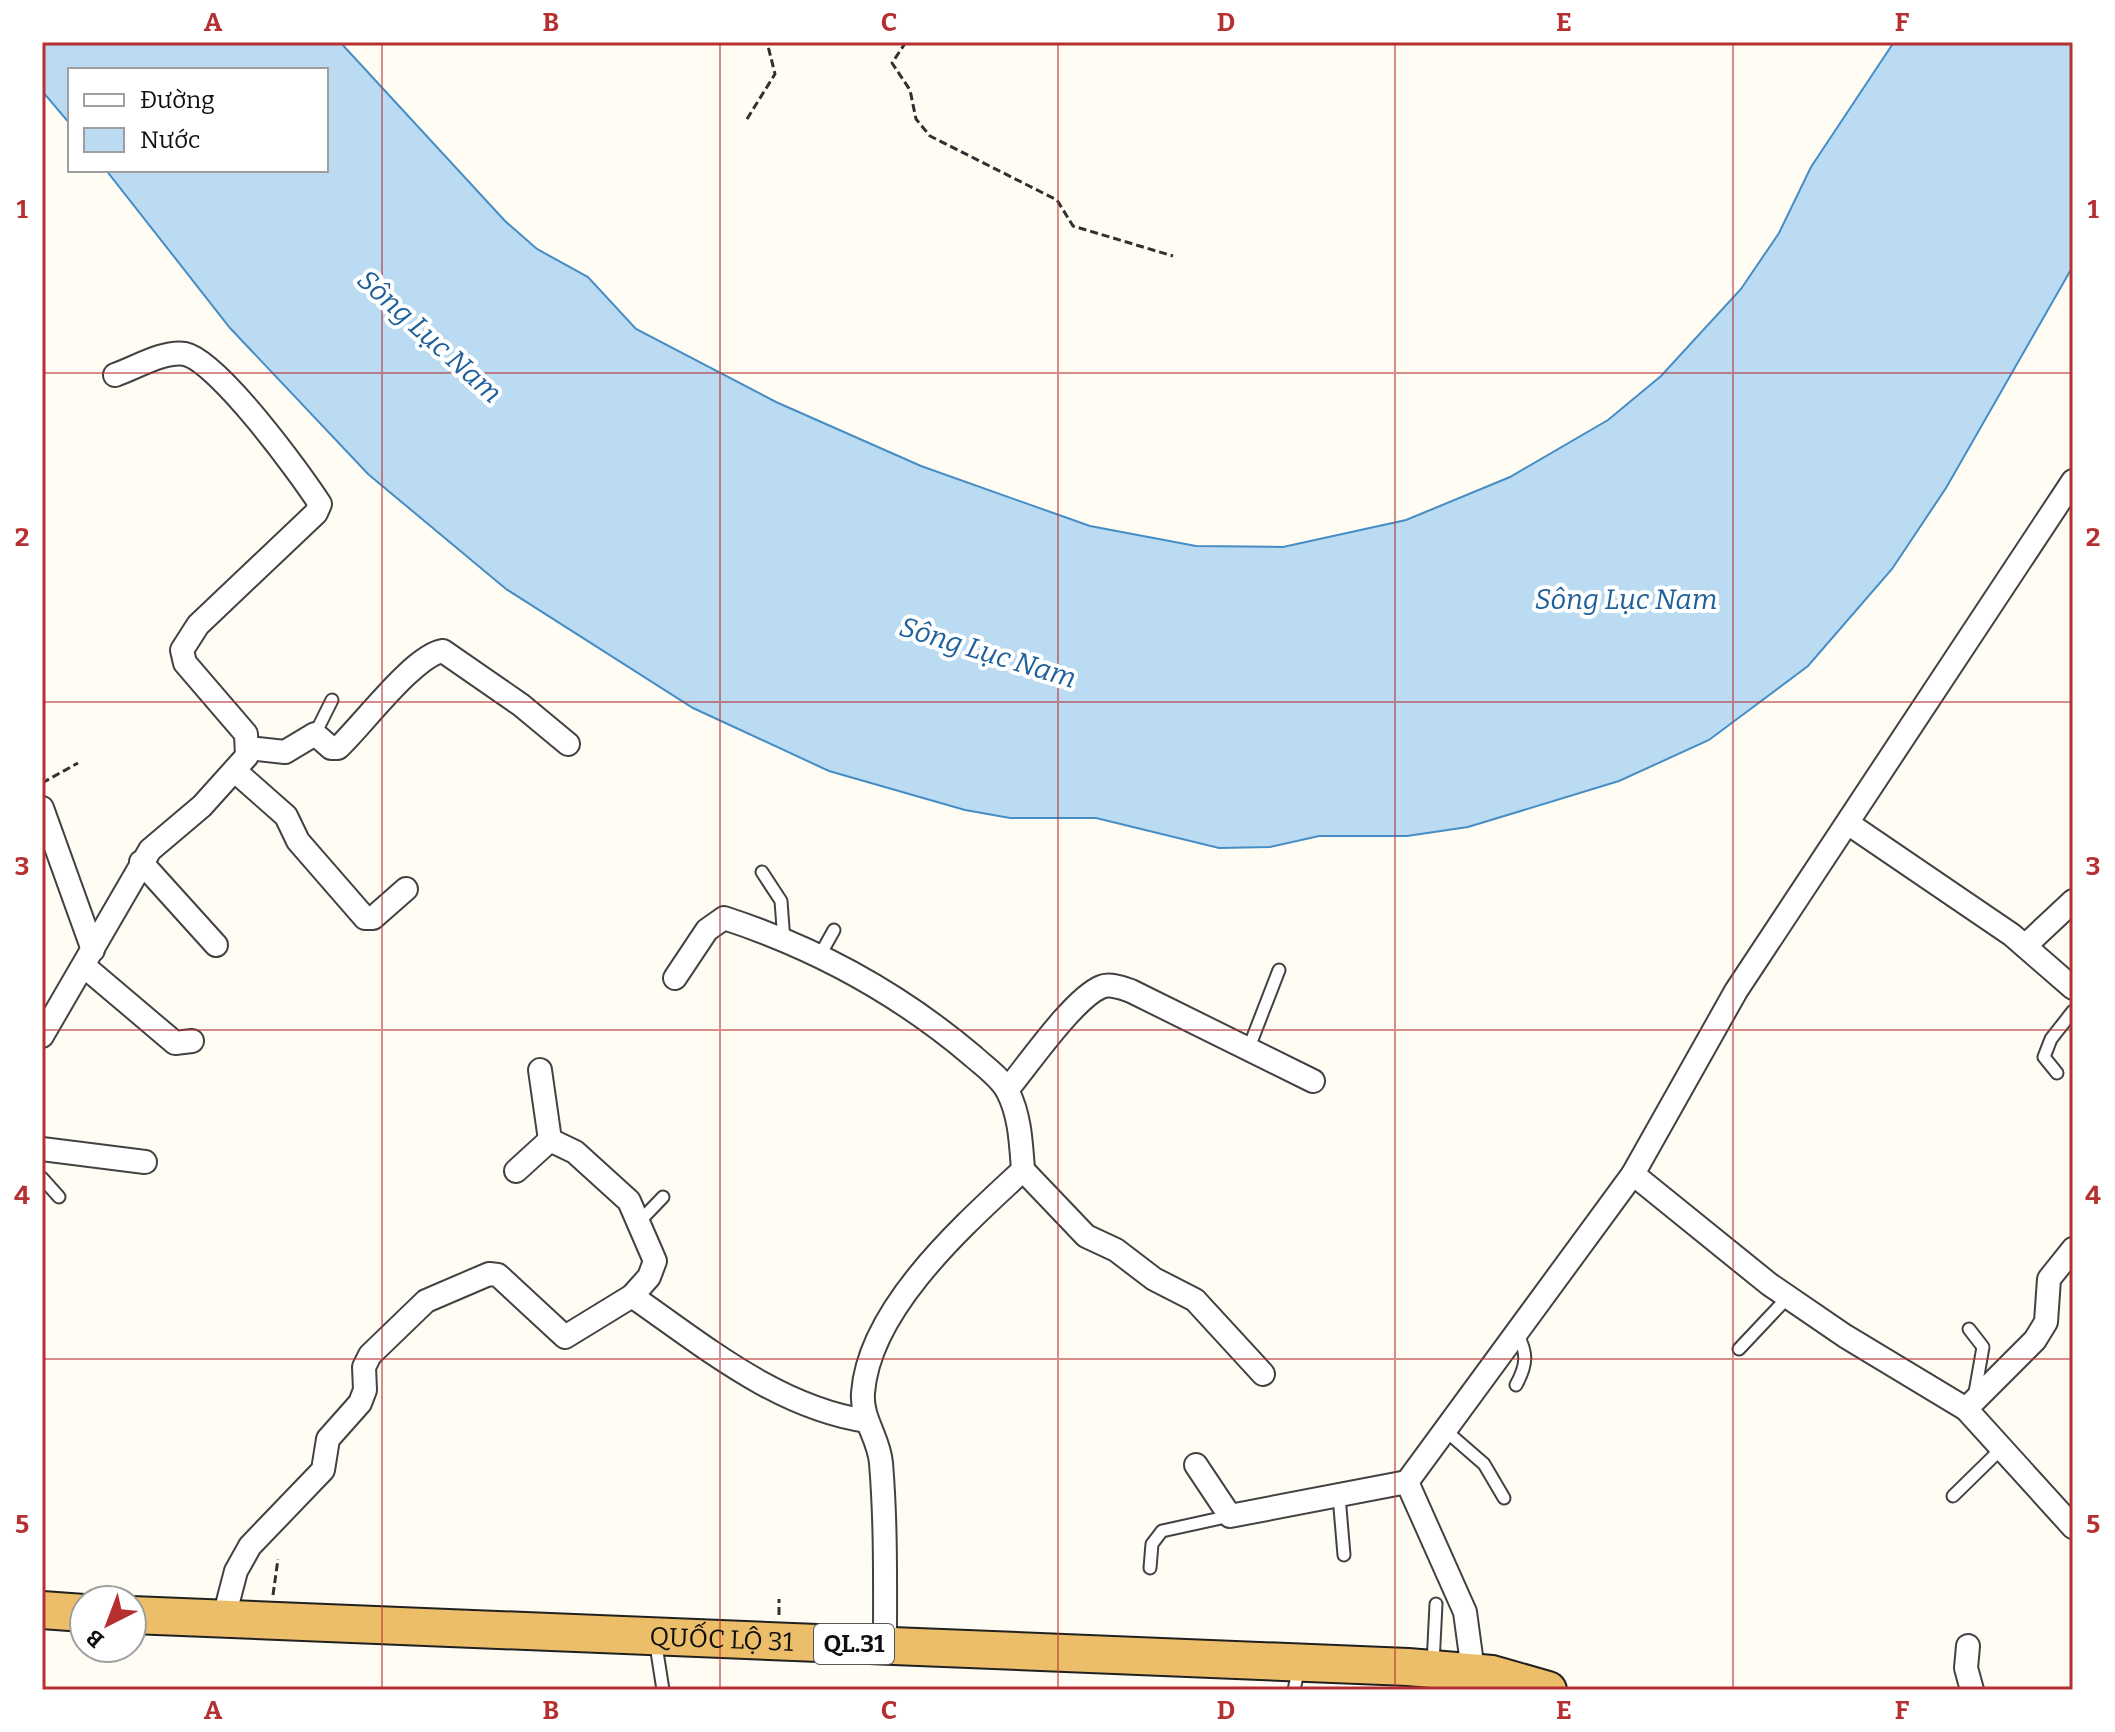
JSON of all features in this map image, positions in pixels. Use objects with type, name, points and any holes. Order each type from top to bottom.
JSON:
[{"type":"highway","points":[[42,1610],[68,1612]]},
{"type":"highway","name":"QUỐC LỘ 31","points":[[148,1615],[885,1646],[1258,1669],[1297,1676],[1433,1669],[1548,1690]]},
{"type":"street","points":[[42,1036],[141,862],[162,837],[202,806],[235,771],[248,748],[246,734],[197,679],[182,656],[182,650],[198,625],[316,513],[320,504],[205,363],[176,353],[115,375]]},
{"type":"street","points":[[1196,1465],[1230,1516],[1304,1499],[1339,1496],[1407,1482],[1633,1174],[1736,991],[2073,481]]},
{"type":"street","points":[[248,748],[269,753],[285,752],[315,734],[331,748],[338,748],[413,671],[443,651],[510,697],[568,744]]},
{"type":"street","points":[[235,771],[286,816],[298,841],[365,918],[373,918],[406,889]]},
{"type":"street","points":[[42,808],[88,958],[175,1043],[192,1041]]},
{"type":"street","points":[[1849,824],[2025,946],[2073,988]]},
{"type":"street","points":[[141,862],[216,945]]},
{"type":"street","points":[[2025,946],[2073,901]]},
{"type":"street","points":[[675,978],[707,930],[724,918],[820,955],[922,1017],[1007,1090],[1021,1131],[1023,1170],[1086,1236],[1116,1250],[1154,1279],[1195,1300],[1263,1374]]},
{"type":"street","points":[[1007,1090],[1070,1013],[1095,990],[1109,985],[1131,991],[1313,1081]]},
{"type":"street","points":[[540,1070],[550,1140]]},
{"type":"street","points":[[516,1171],[550,1140]]},
{"type":"street","points":[[224,1617],[236,1571],[250,1546],[323,1470],[328,1439],[364,1395],[364,1367],[370,1355],[426,1301],[493,1272],[565,1337],[632,1296],[654,1269],[655,1261],[629,1201],[575,1152],[550,1140]]},
{"type":"street","points":[[42,1149],[145,1162]]},
{"type":"street","points":[[885,1646],[881,1465],[880,1452],[862,1405],[865,1379],[938,1251],[1023,1170]]},
{"type":"street","points":[[1633,1174],[1788,1297],[1845,1336],[1970,1405],[2002,1448],[2073,1527]]},
{"type":"street","points":[[1970,1405],[2035,1340],[2046,1322],[2049,1279],[2073,1249]]},
{"type":"street","points":[[632,1296],[781,1394],[828,1415],[867,1421]]},
{"type":"street","points":[[1407,1482],[1465,1612],[1486,1679]]},
{"type":"street","points":[[1968,1646],[1966,1668],[1972,1690]]},
{"type":"lane","points":[[315,734],[332,700]]},
{"type":"lane","points":[[762,872],[781,901],[784,941]]},
{"type":"lane","points":[[820,955],[834,930]]},
{"type":"lane","points":[[1248,1050],[1279,970]]},
{"type":"lane","points":[[2057,1073],[2044,1057],[2046,1047],[2073,1011]]},
{"type":"lane","points":[[42,1178],[59,1197]]},
{"type":"lane","points":[[639,1222],[663,1197]]},
{"type":"lane","points":[[1739,1349],[1788,1297]]},
{"type":"lane","points":[[1969,1329],[1983,1347],[1970,1405]]},
{"type":"lane","points":[[1516,1385],[1526,1361],[1525,1348],[1517,1334]]},
{"type":"lane","points":[[1446,1431],[1484,1464],[1504,1498]]},
{"type":"lane","points":[[1953,1496],[2002,1448]]},
{"type":"lane","points":[[1339,1496],[1344,1555]]},
{"type":"lane","points":[[1150,1568],[1152,1544],[1162,1531],[1230,1516]]},
{"type":"lane","points":[[1433,1669],[1436,1604]]},
{"type":"lane","points":[[654,1634],[663,1690]]},
{"type":"path","points":[[747,119],[775,74],[767,42]]},
{"type":"path","points":[[906,42],[892,63],[910,90],[916,119],[930,136],[1057,200],[1073,226],[1173,256]]},
{"type":"path","points":[[42,783],[78,763]]},
{"type":"path","points":[[269,1619],[278,1559]]},
{"type":"water","name":"Sông Lục Nam","points":[[42,42],[340,42],[505,221],[537,249],[588,277],[636,329],[776,402],[921,466],[1090,526],[1196,546],[1283,547],[1406,520],[1510,477],[1608,420],[1661,376],[1741,289],[1779,233],[1811,167],[1894,42],[2073,42],[2073,266],[1946,488],[1892,569],[1808,666],[1709,740],[1619,781],[1468,827],[1407,836],[1319,836],[1270,847],[1219,848],[1096,818],[1010,818],[965,810],[829,771],[693,708],[506,589],[368,474],[230,328],[108,172],[328,172],[328,68],[68,68],[68,122],[42,91]]}]
